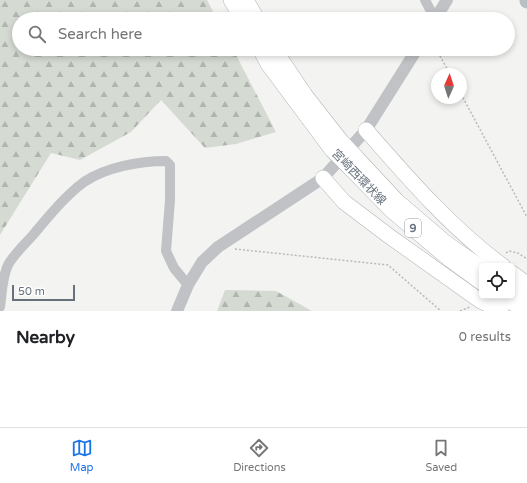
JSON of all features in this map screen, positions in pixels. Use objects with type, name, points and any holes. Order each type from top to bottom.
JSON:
[{"type":"main road","points":[[231,0],[238,12]]},
{"type":"main road","points":[[246,0],[253,12]]},
{"type":"main road","name":"宮崎西環状線","points":[[265,56],[277,75],[337,146],[353,162],[446,242],[479,266]]},
{"type":"main road","name":"宮崎西環状線","points":[[279,56],[337,146]]},
{"type":"main road","points":[[366,130],[413,184],[478,248],[504,260]]},
{"type":"main road","name":"宮崎西環状線","points":[[353,162],[390,210],[479,281]]},
{"type":"main road","points":[[324,178],[344,202],[389,236],[479,300],[501,311]]},
{"type":"main road","points":[[515,275],[527,284]]},
{"type":"main road","points":[[515,290],[527,297]]},
{"type":"main road","points":[[506,299],[526,311]]},
{"type":"street","points":[[425,0],[431,12]]},
{"type":"street","points":[[439,12],[447,0]]},
{"type":"street","points":[[177,311],[188,285],[202,262],[218,247],[324,178],[366,130],[413,56]]},
{"type":"street","points":[[0,307],[4,277],[8,265],[70,194],[85,182],[106,172],[154,161],[166,161],[170,165],[170,200],[166,250],[174,268],[188,285]]},
{"type":"path","points":[[440,56],[447,68]]},
{"type":"path","points":[[466,104],[527,217]]},
{"type":"path","points":[[218,247],[388,265],[441,311]]},
{"type":"path","points":[[504,260],[509,251],[518,253],[527,259]]},
{"type":"path","points":[[460,311],[475,305]]},
{"type":"green space","points":[[0,0],[207,0],[213,12],[12,12],[12,56],[237,56],[276,132],[236,144],[205,148],[161,100],[131,132],[80,160],[51,153],[0,235]]},
{"type":"green space","points":[[225,290],[276,291],[312,311],[217,311]]}]
